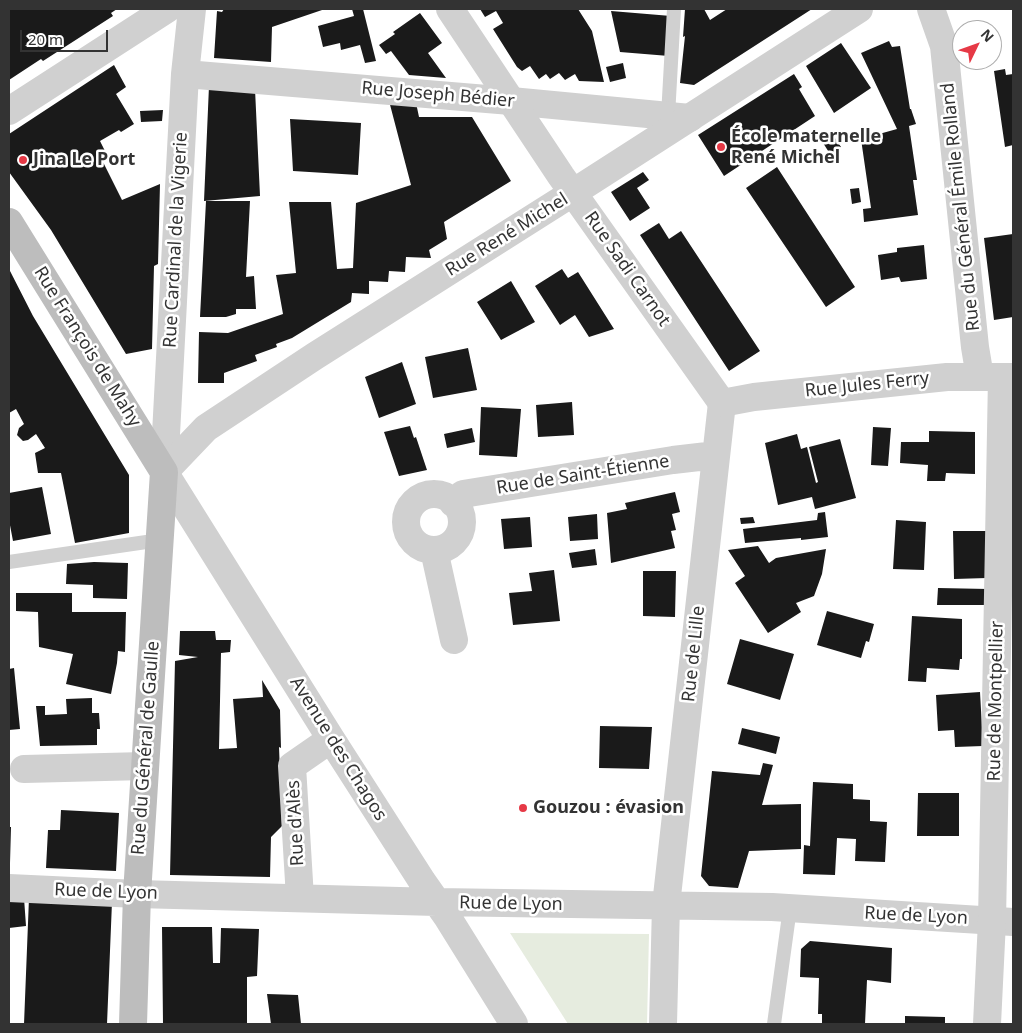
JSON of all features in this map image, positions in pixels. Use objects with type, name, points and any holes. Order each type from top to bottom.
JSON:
[{"type":"main road","name":"Rue François de Mahy","points":[[9,222],[164,472]]},
{"type":"main road","name":"Rue du Général de Gaulle","points":[[133,1024],[137,894],[164,472]]},
{"type":"street","points":[[9,111],[167,9]]},
{"type":"street","name":"Rue Cardinal de la Vigerie","points":[[164,472],[185,74],[192,9]]},
{"type":"street","name":"Rue Sadi Carnot","points":[[450,9],[561,176],[722,403]]},
{"type":"street","name":"Rue René Michel","points":[[164,472],[206,428],[324,350],[574,192],[679,117],[859,9]]},
{"type":"street","name":"Rue du Général Émile Rolland","points":[[931,9],[944,46],[975,347],[998,377]]},
{"type":"street","name":"Rue Joseph Bédier","points":[[185,74],[679,117]]},
{"type":"street","name":"Rue Jules Ferry","points":[[722,403],[754,397],[947,377],[998,377]]},
{"type":"street","name":"Rue de Montpellier","points":[[987,1024],[1003,922],[998,377]]},
{"type":"street","name":"Rue de Lille","points":[[663,1024],[666,905],[722,403]]},
{"type":"street","name":"Rue de Saint-Étienne","points":[[453,503],[463,494],[673,460],[716,455]]},
{"type":"street","name":"Avenue des Chagos","points":[[164,472],[331,739],[514,1024]]},
{"type":"street","points":[[435,494],[444,496],[453,503],[461,518],[461,527],[458,536],[452,543],[444,548],[434,550],[425,549],[416,544],[407,529],[408,512],[412,504],[427,495],[435,494]]},
{"type":"street","points":[[434,550],[454,640]]},
{"type":"street","name":"Rue d'Alès","points":[[300,898],[292,766],[331,739]]},
{"type":"street","points":[[24,769],[145,766]]},
{"type":"street","name":"Rue de Lyon","points":[[9,888],[137,894],[437,902],[790,908],[1003,922]]},
{"type":"lane","points":[[674,9],[679,117]]},
{"type":"lane","points":[[9,562],[160,540]]},
{"type":"lane","points":[[774,1024],[790,908]]},
{"type":"shaded area","points":[[510,933],[649,934],[647,1024],[568,1024]]},
{"type":"building","points":[[9,9],[117,9],[111,13],[113,16],[43,61],[41,59],[9,80]]},
{"type":"building","points":[[224,9],[325,9],[272,27],[271,62],[214,58],[217,11],[222,12]]},
{"type":"building","points":[[352,9],[363,9],[376,61],[365,63],[360,45],[341,50],[340,43],[323,47],[318,26],[354,16]]},
{"type":"building","points":[[480,9],[578,9],[592,31],[604,82],[579,81],[575,74],[565,80],[559,73],[550,79],[546,74],[539,79],[530,66],[522,71],[517,67],[493,29],[503,23],[496,11],[485,17]]},
{"type":"building","points":[[685,9],[704,9],[710,20],[727,9],[812,9],[694,85],[680,83],[685,36],[683,37]]},
{"type":"building","points":[[611,11],[671,16],[669,56],[620,52]]},
{"type":"building","points":[[420,13],[442,43],[428,53],[446,78],[409,75],[391,51],[386,54],[379,45],[395,34],[393,32]]},
{"type":"building","points":[[889,41],[892,47],[900,46],[910,109],[916,124],[909,126],[917,180],[913,180],[918,215],[864,222],[863,209],[871,208],[861,139],[897,129],[861,53]]},
{"type":"building","points":[[841,43],[871,88],[834,113],[806,66]]},
{"type":"building","points":[[623,63],[626,78],[610,82],[606,67]]},
{"type":"building","points":[[114,65],[126,87],[116,94],[134,124],[100,141],[106,153],[100,156],[122,200],[160,184],[158,264],[154,266],[152,349],[126,354],[51,230],[9,172],[9,134]]},
{"type":"building","points":[[1005,69],[1006,75],[1013,74],[1013,145],[1005,147],[994,71]]},
{"type":"building","points":[[794,74],[802,87],[799,89],[815,116],[724,176],[698,135]]},
{"type":"building","points":[[209,86],[255,89],[260,196],[204,201]]},
{"type":"building","points":[[388,97],[415,98],[419,117],[472,117],[511,181],[444,222],[447,239],[429,250],[431,258],[406,257],[405,272],[389,271],[388,282],[369,281],[369,294],[352,293],[351,302],[292,338],[276,344],[277,347],[255,355],[257,361],[224,373],[224,383],[198,383],[199,332],[228,333],[283,314],[276,275],[296,273],[289,202],[331,202],[337,269],[353,268],[356,203],[411,185]]},
{"type":"building","points":[[163,110],[162,121],[141,122],[140,111]]},
{"type":"building","points":[[290,119],[361,123],[358,175],[293,171]]},
{"type":"building","points":[[831,132],[841,147],[830,154],[820,138]]},
{"type":"building","points":[[777,167],[855,287],[826,307],[746,188]]},
{"type":"building","points":[[643,172],[649,180],[637,188],[650,208],[630,221],[611,192]]},
{"type":"building","points":[[859,188],[861,202],[852,204],[850,189]]},
{"type":"building","points":[[206,201],[250,201],[246,277],[254,276],[256,309],[236,309],[236,314],[226,317],[200,317]]},
{"type":"building","points":[[659,223],[669,239],[681,231],[760,351],[729,371],[640,235]]},
{"type":"building","points":[[1013,234],[1013,317],[994,320],[984,238]]},
{"type":"building","points":[[924,245],[927,279],[901,282],[899,277],[881,280],[878,255],[897,252],[897,248]]},
{"type":"building","points":[[9,269],[33,316],[129,475],[129,533],[75,543],[61,473],[38,473],[35,453],[45,448],[36,434],[23,441],[17,435],[19,428],[24,424],[16,409],[9,413]]},
{"type":"building","points":[[562,269],[568,278],[578,272],[614,329],[589,337],[575,315],[560,325],[535,286]]},
{"type":"building","points":[[511,281],[535,322],[501,340],[477,302]]},
{"type":"building","points":[[468,348],[477,390],[433,398],[425,357]]},
{"type":"building","points":[[402,362],[416,404],[379,418],[365,377]]},
{"type":"building","points":[[572,402],[574,435],[538,437],[536,405]]},
{"type":"building","points":[[481,407],[521,409],[517,457],[479,455]]},
{"type":"building","points":[[410,426],[414,438],[416,437],[427,470],[399,476],[384,432]]},
{"type":"building","points":[[873,427],[891,428],[888,466],[871,465]]},
{"type":"building","points":[[472,428],[475,442],[447,448],[444,434]]},
{"type":"building","points":[[929,431],[975,432],[975,474],[946,473],[945,481],[927,481],[928,465],[900,463],[901,442],[929,442]]},
{"type":"building","points":[[797,434],[801,449],[807,447],[816,483],[818,482],[809,447],[840,439],[856,498],[815,509],[812,497],[778,505],[765,443]]},
{"type":"building","points":[[42,487],[51,534],[13,541],[9,520],[9,493]]},
{"type":"building","points":[[675,492],[680,512],[672,514],[676,530],[671,531],[675,548],[611,563],[607,513],[627,509],[625,503]]},
{"type":"building","points":[[825,512],[828,537],[745,543],[743,529],[817,520],[818,513]]},
{"type":"building","points":[[597,514],[598,539],[570,541],[568,517]]},
{"type":"building","points":[[530,517],[532,547],[504,549],[501,519]]},
{"type":"building","points":[[753,517],[755,523],[741,524],[740,518]]},
{"type":"building","points":[[896,520],[926,522],[924,570],[893,569]]},
{"type":"building","points":[[953,531],[986,531],[987,578],[954,579]]},
{"type":"building","points":[[758,546],[769,563],[776,558],[826,549],[822,574],[814,596],[796,603],[801,612],[768,633],[735,583],[745,576],[728,550]]},
{"type":"building","points":[[595,549],[597,565],[572,568],[569,553]]},
{"type":"building","points":[[94,562],[128,563],[127,599],[93,598],[93,585],[66,584],[67,564]]},
{"type":"building","points":[[554,570],[560,621],[513,625],[509,593],[532,591],[529,573]]},
{"type":"building","points":[[643,571],[676,571],[675,617],[643,616]]},
{"type":"building","points":[[938,588],[988,589],[988,605],[937,605]]},
{"type":"building","points":[[16,593],[72,593],[72,612],[126,612],[125,652],[118,651],[111,694],[66,684],[73,654],[39,647],[38,612],[16,611]]},
{"type":"building","points":[[827,611],[874,624],[869,642],[866,641],[861,658],[817,645]]},
{"type":"building","points":[[912,616],[962,619],[962,659],[960,659],[959,670],[927,668],[926,682],[908,681]]},
{"type":"building","points":[[180,631],[215,631],[216,640],[231,640],[230,652],[221,653],[219,749],[237,748],[233,699],[263,697],[262,680],[280,710],[281,748],[279,747],[282,826],[271,837],[270,877],[170,875],[175,661],[198,657],[179,655]]},
{"type":"building","points":[[740,639],[794,654],[780,700],[727,684]]},
{"type":"building","points":[[14,668],[20,729],[9,730],[9,669]]},
{"type":"building","points":[[980,692],[983,746],[955,747],[954,730],[938,731],[936,695]]},
{"type":"building","points":[[92,698],[92,713],[99,713],[100,729],[97,729],[97,745],[40,746],[36,706],[45,706],[45,715],[67,714],[66,699]]},
{"type":"building","points":[[600,726],[652,727],[649,769],[599,768]]},
{"type":"building","points":[[742,728],[780,737],[776,754],[738,744]]},
{"type":"building","points":[[763,763],[773,765],[762,805],[801,804],[801,849],[749,851],[738,888],[709,886],[701,876],[712,771],[760,775]]},
{"type":"building","points":[[813,782],[853,784],[853,799],[870,800],[870,821],[887,822],[885,862],[855,861],[856,839],[837,838],[835,875],[803,874],[804,845],[810,846]]},
{"type":"building","points":[[918,793],[959,793],[959,836],[917,836]]},
{"type":"building","points":[[61,810],[119,813],[116,871],[46,868],[48,830],[60,830]]},
{"type":"building","points":[[9,827],[11,827],[10,863],[9,863]]},
{"type":"building","points":[[9,898],[24,898],[26,926],[9,928]]},
{"type":"building","points":[[29,898],[112,902],[107,1024],[24,1024]]},
{"type":"building","points":[[162,927],[212,927],[213,963],[220,963],[221,928],[259,929],[257,976],[247,977],[247,1024],[163,1024]]},
{"type":"building","points":[[810,941],[892,948],[891,983],[867,980],[865,1024],[822,1024],[822,1014],[818,1014],[819,978],[800,977],[801,949]]},
{"type":"building","points":[[267,994],[298,995],[301,1024],[271,1024]]},
{"type":"building","points":[[905,1016],[945,1017],[945,1024],[905,1024]]},
{"type":"place","name":"École maternelle René Michel","points":[[721,147]]},
{"type":"place","name":"Jina Le Port","points":[[23,160]]},
{"type":"place","name":"Gouzou : évasion","points":[[523,808]]}]
